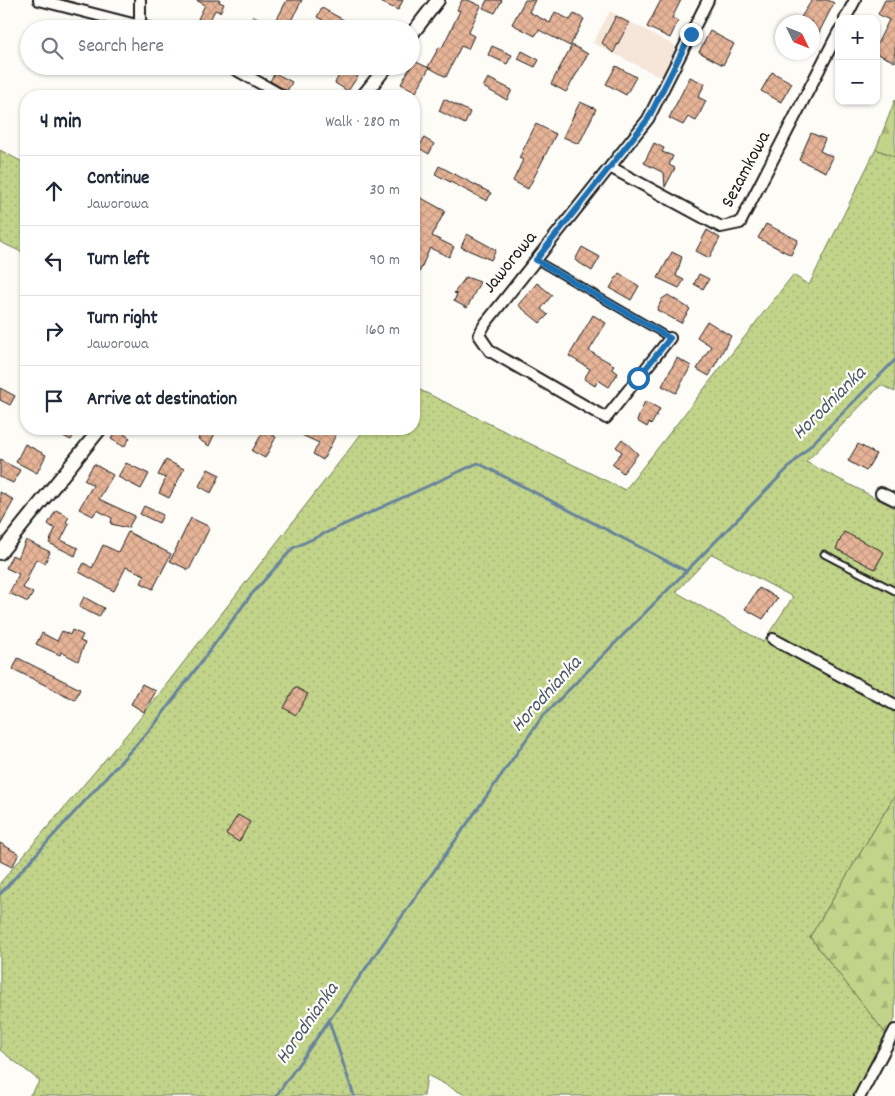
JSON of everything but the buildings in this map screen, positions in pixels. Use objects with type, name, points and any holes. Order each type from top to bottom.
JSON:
[{"type":"street","points":[[39,0],[123,20]]},
{"type":"street","points":[[140,0],[140,20]]},
{"type":"street","points":[[420,23],[438,0]]},
{"type":"street","name":"Jaworowa","points":[[670,338],[606,418],[490,351],[479,335],[485,324],[648,119],[708,0]]},
{"type":"street","points":[[847,15],[855,0]]},
{"type":"street","name":"Sezamkowa","points":[[610,168],[722,227],[740,223],[835,39]]},
{"type":"street","points":[[246,75],[273,90]]},
{"type":"street","points":[[369,90],[380,75]]},
{"type":"street","points":[[0,553],[95,435]]},
{"type":"street","points":[[881,493],[895,500]]},
{"type":"street","points":[[773,640],[895,705]]},
{"type":"street","points":[[860,1096],[895,1030]]},
{"type":"lane","points":[[536,260],[670,338]]},
{"type":"lane","points":[[824,554],[895,591]]},
{"type":"shaded area","points":[[610,11],[679,48],[662,78],[593,43]]},
{"type":"green space","points":[[895,100],[895,157],[876,149]]},
{"type":"green space","points":[[876,149],[895,157],[895,392],[881,385],[806,462],[895,508],[895,795],[810,937],[886,1034],[853,1096],[467,1096],[427,1075],[424,1096],[29,1096],[40,1081],[0,1050],[0,883],[138,721],[360,435],[420,435],[420,390],[625,490],[793,275],[809,285]],"holes":[[[712,554],[793,597],[763,642],[676,592]]]},
{"type":"green space","points":[[0,150],[20,161],[20,251],[0,242]]},
{"type":"green space","points":[[895,795],[895,1019],[886,1034],[810,937]]},
{"type":"waterway","name":"Horodnianka","points":[[276,1096],[542,717],[895,360]]},
{"type":"waterway","points":[[0,894],[155,724],[251,595],[293,548],[478,463],[686,571]]},
{"type":"waterway","points":[[329,1021],[354,1096]]},
{"type":"route","points":[[638,378],[670,338],[536,260],[648,119],[691,34]]}]
